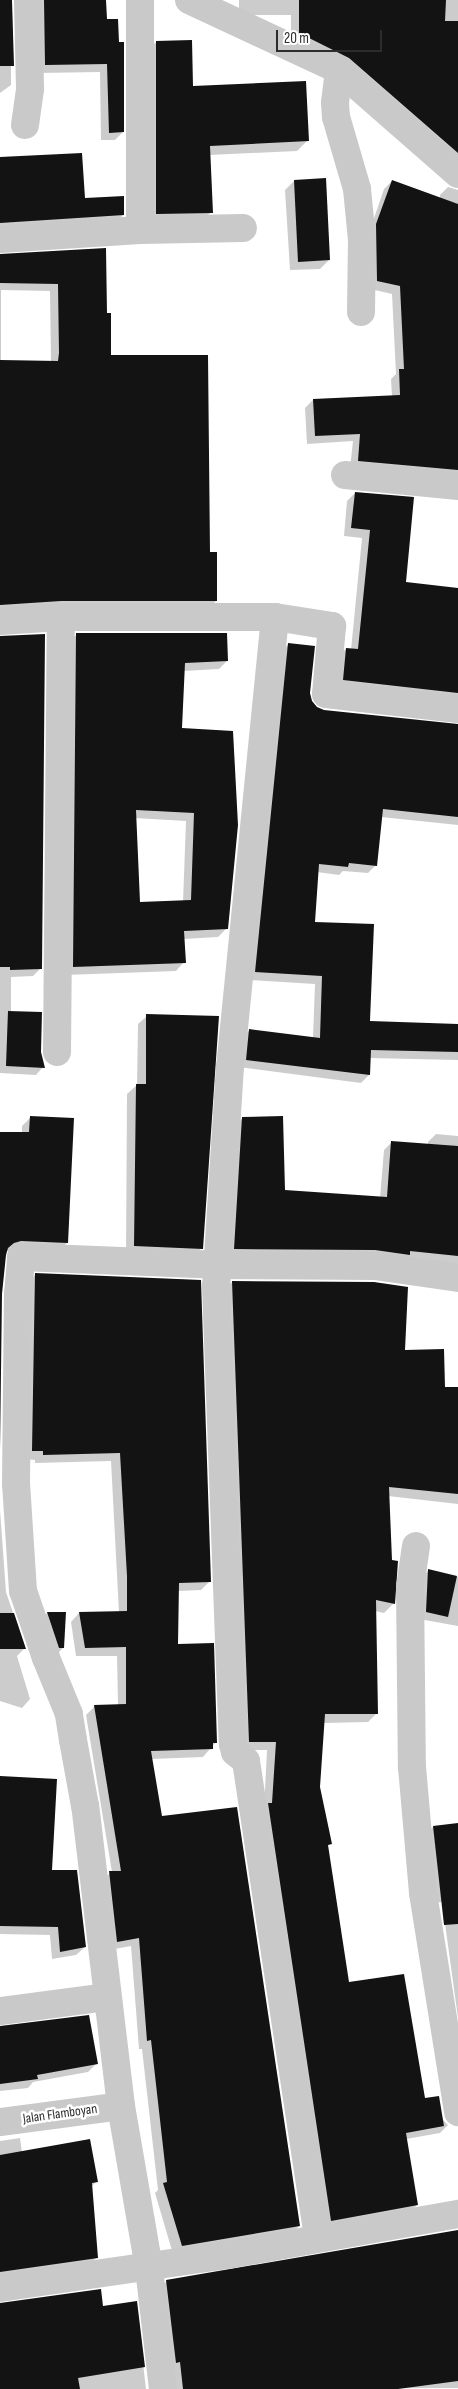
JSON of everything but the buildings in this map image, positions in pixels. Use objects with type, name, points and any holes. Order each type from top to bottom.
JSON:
[{"type":"street","points":[[25,126],[30,88],[28,0]]},
{"type":"street","points":[[189,0],[337,83],[458,174]]},
{"type":"street","points":[[140,4],[140,230]]},
{"type":"street","points":[[337,83],[336,116],[357,189],[362,240],[361,312]]},
{"type":"street","points":[[0,239],[140,230],[244,228]]},
{"type":"street","points":[[345,475],[458,486]]},
{"type":"street","points":[[57,1052],[60,617]]},
{"type":"street","points":[[0,621],[60,617],[275,617],[332,626],[326,694],[458,709]]},
{"type":"street","points":[[275,617],[230,1066],[216,1265],[234,1744],[235,1752],[246,1761],[318,2238]]},
{"type":"street","points":[[162,2389],[148,2268],[121,2106],[106,1997],[85,1806],[69,1714],[46,1658],[23,1592],[16,1484],[18,1294],[11,1257],[216,1265],[375,1266],[458,1278]]},
{"type":"street","points":[[416,1546],[410,1587],[412,1767],[423,1893],[458,2112]]},
{"type":"street","points":[[0,2011],[106,1997]]},
{"type":"street","name":"Jalan Flamboyan","points":[[0,2122],[121,2106]]},
{"type":"street","points":[[0,2288],[148,2268],[458,2214]]}]
